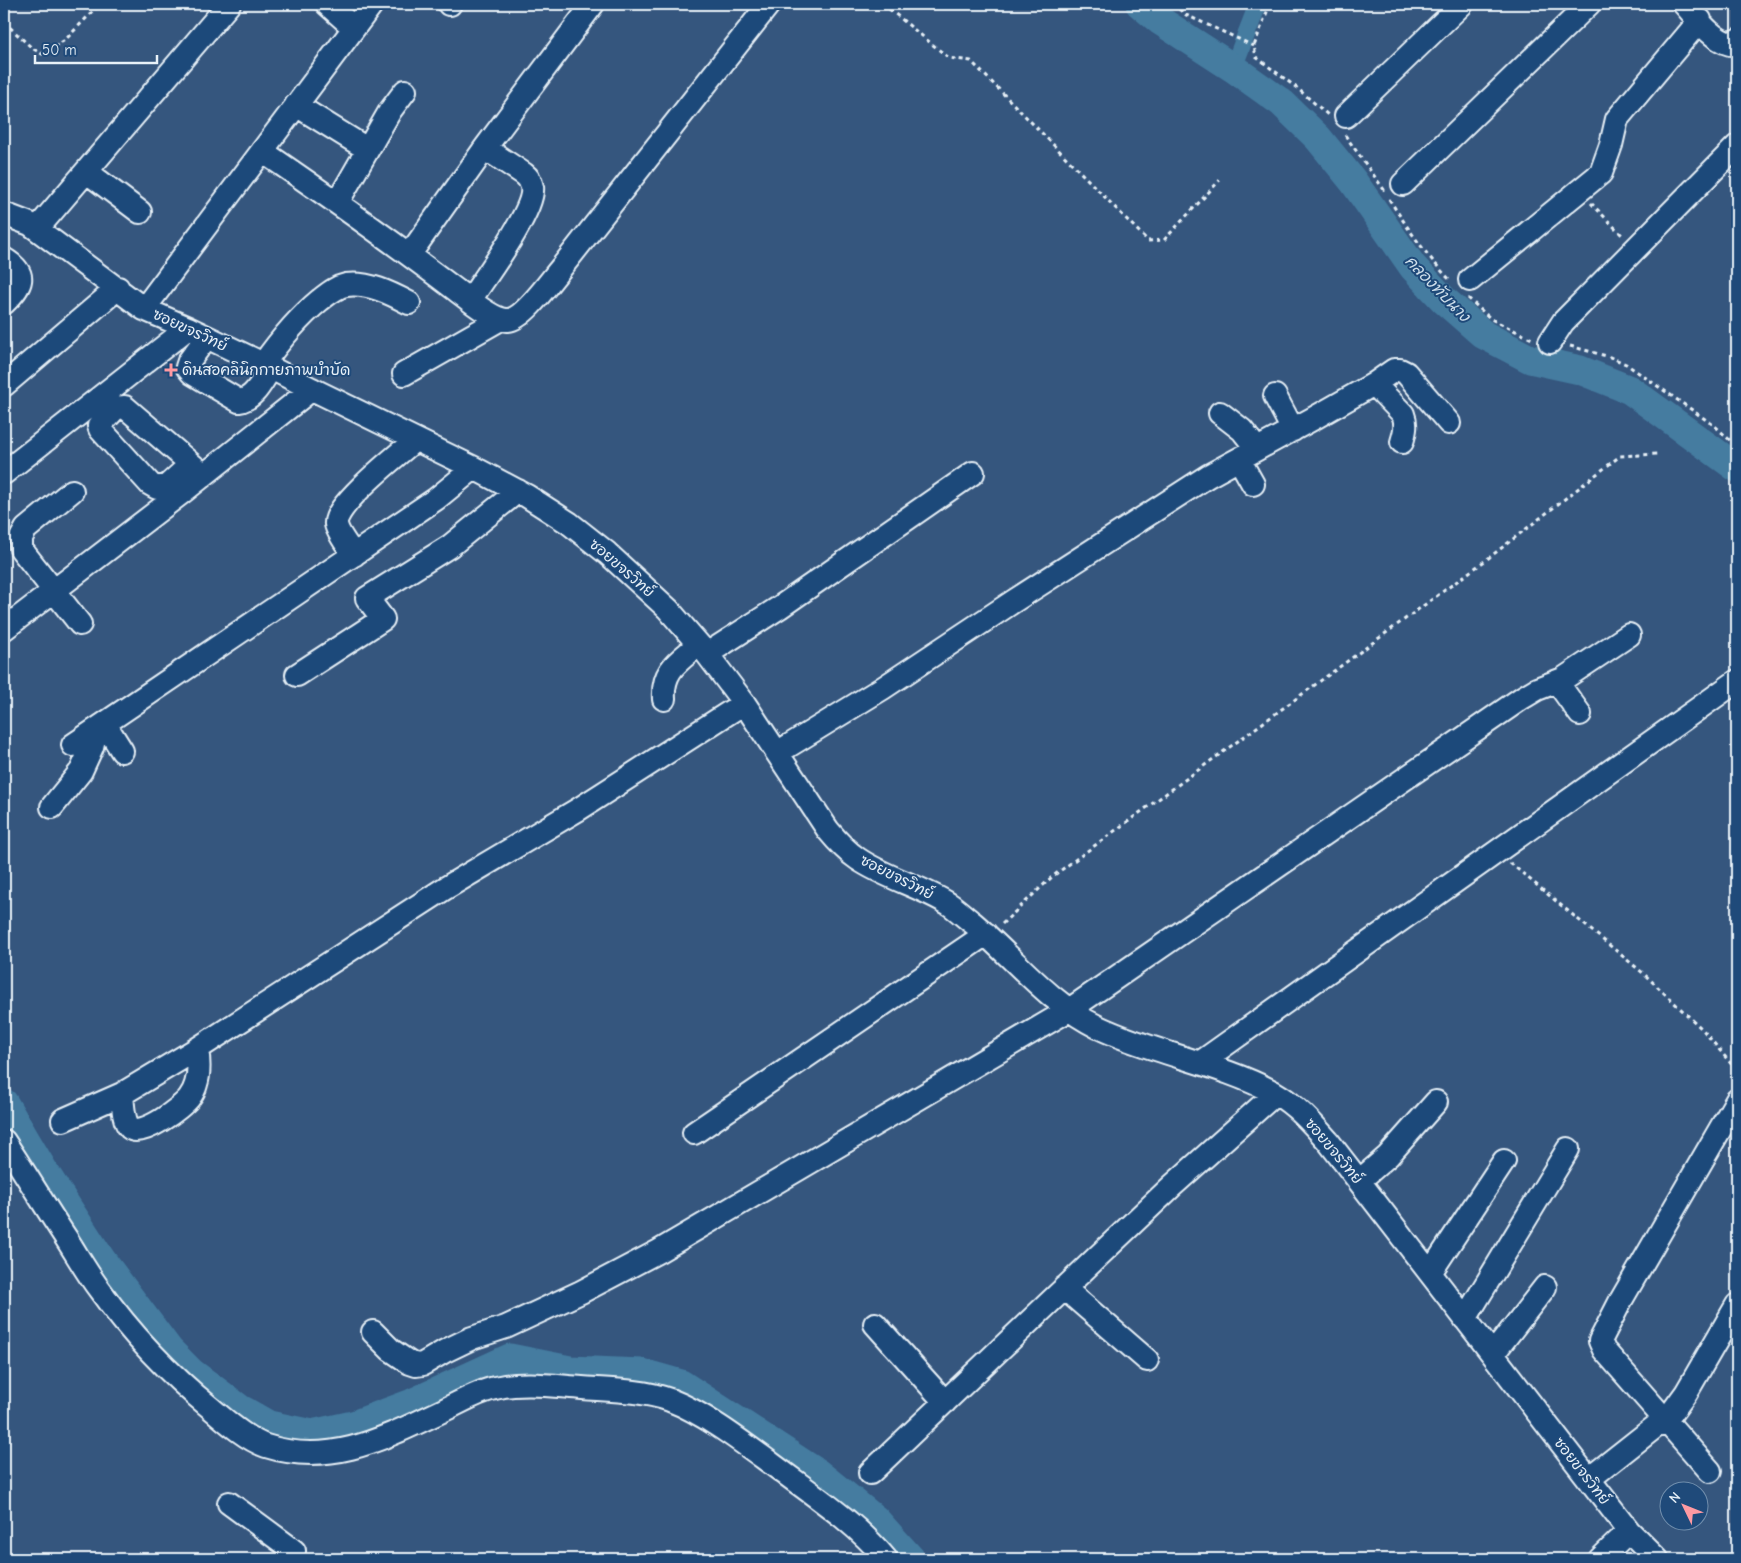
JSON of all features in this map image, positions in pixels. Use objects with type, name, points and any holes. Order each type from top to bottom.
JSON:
[{"type":"street","points":[[38,229],[229,4]]},
{"type":"street","points":[[327,4],[354,28]]},
{"type":"street","points":[[144,309],[372,4]]},
{"type":"street","points":[[410,254],[485,148],[593,4]]},
{"type":"street","points":[[404,374],[499,320],[509,320],[518,316],[527,308],[561,268],[769,4]]},
{"type":"street","points":[[1341,123],[1462,4]]},
{"type":"street","points":[[1404,184],[1589,4]]},
{"type":"street","points":[[1684,4],[1722,42],[1730,44],[1737,40]]},
{"type":"street","points":[[1683,58],[1705,26]]},
{"type":"street","points":[[1462,286],[1601,173],[1611,146],[1617,119],[1705,26]]},
{"type":"street","points":[[337,202],[390,111],[405,91]]},
{"type":"street","points":[[296,105],[368,150]]},
{"type":"street","points":[[1550,342],[1563,322],[1737,146]]},
{"type":"street","points":[[470,300],[523,217],[530,200],[532,188],[529,178],[485,148]]},
{"type":"street","points":[[262,151],[410,254],[499,320]]},
{"type":"street","points":[[87,172],[140,212]]},
{"type":"street","name":"ซอยขจรวิทย์","points":[[4,214],[38,229],[144,309],[197,332],[474,468],[518,491],[569,523],[607,554],[668,609],[702,649],[744,703],[828,830],[840,845],[858,859],[931,893],[951,905],[987,935],[1069,1010],[1096,1026],[1126,1039],[1200,1062],[1244,1079],[1275,1094],[1294,1106],[1311,1121],[1359,1181],[1629,1531],[1657,1559]]},
{"type":"street","points":[[4,259],[15,266],[21,282],[17,291],[4,303]]},
{"type":"street","points":[[197,332],[187,367],[192,373],[239,401],[246,400],[252,396],[286,332],[303,314],[333,290],[346,285],[365,285],[389,292],[408,303]]},
{"type":"street","points":[[4,385],[118,288]]},
{"type":"street","points":[[4,473],[197,332]]},
{"type":"street","points":[[777,753],[883,688],[1200,481],[1374,384],[1394,370],[1406,373],[1450,423]]},
{"type":"street","points":[[1374,384],[1403,414],[1406,420],[1402,442]]},
{"type":"street","points":[[4,629],[54,591],[197,470],[312,389]]},
{"type":"street","points":[[1275,396],[1293,430]]},
{"type":"street","points":[[1220,413],[1242,430],[1253,484]]},
{"type":"street","points":[[354,555],[336,525],[336,518],[342,508],[364,484],[415,440]]},
{"type":"street","points":[[74,745],[436,499],[474,468]]},
{"type":"street","points":[[664,699],[663,686],[667,676],[676,664],[780,607],[973,473]]},
{"type":"street","points":[[72,491],[26,529],[21,538],[21,549],[80,624]]},
{"type":"street","points":[[297,675],[383,619],[367,598],[450,546],[518,491]]},
{"type":"street","points":[[373,1332],[392,1350],[410,1363],[416,1365],[423,1364],[472,1338],[506,1327],[556,1304],[659,1251],[1069,1010],[1522,698],[1537,689],[1557,682],[1629,635]]},
{"type":"street","points":[[1200,1062],[1737,681]]},
{"type":"street","points":[[1557,682],[1580,714]]},
{"type":"street","points":[[62,1120],[122,1094],[197,1049],[444,888],[579,809],[744,703]]},
{"type":"street","points":[[100,727],[122,751]]},
{"type":"street","points":[[52,807],[82,771],[100,727]]},
{"type":"street","points":[[694,1133],[987,935]]},
{"type":"street","points":[[122,1094],[126,1121],[135,1130],[143,1130],[170,1114],[190,1097],[196,1085],[200,1070],[197,1049]]},
{"type":"street","points":[[870,1473],[1170,1187],[1275,1094]]},
{"type":"street","points":[[1710,1471],[1604,1350],[1600,1344],[1600,1338],[1737,1100]]},
{"type":"street","points":[[1359,1181],[1388,1156],[1436,1102]]},
{"type":"street","points":[[4,1141],[99,1288],[131,1329],[158,1360],[192,1393],[234,1427],[264,1446],[295,1453],[324,1453],[345,1450],[390,1436],[480,1393],[511,1385],[547,1385],[638,1392],[670,1400],[734,1437],[846,1519],[886,1559]]},
{"type":"street","points":[[1465,1319],[1568,1149]]},
{"type":"street","points":[[1430,1273],[1504,1161]]},
{"type":"street","points":[[1493,1354],[1546,1287]]},
{"type":"street","points":[[1064,1288],[1147,1360]]},
{"type":"street","points":[[1589,1479],[1670,1415],[1686,1393],[1737,1305]]},
{"type":"street","points":[[875,1324],[945,1402]]},
{"type":"street","points":[[228,1503],[294,1551],[293,1559]]},
{"type":"street","points":[[1600,1559],[1629,1531]]},
{"type":"path","points":[[4,22],[32,48],[42,54],[65,40],[100,4]]},
{"type":"path","points":[[883,4],[949,58],[971,61],[1148,241],[1164,240],[1220,180]]},
{"type":"path","points":[[1174,4],[1186,14],[1254,46]]},
{"type":"path","points":[[1270,4],[1254,46],[1256,57],[1341,123],[1418,244],[1431,260],[1462,286],[1491,319],[1533,339],[1586,350],[1626,364],[1715,426],[1737,447]]},
{"type":"path","points":[[1578,190],[1636,248]]},
{"type":"path","points":[[987,935],[1053,876],[1486,560],[1620,456],[1658,454]]},
{"type":"path","points":[[1496,852],[1643,973],[1703,1030],[1737,1071]]},
{"type":"waterway","name":"คลองทับนาง","points":[[1140,4],[1159,20],[1233,68],[1282,103],[1318,138],[1353,181],[1413,267],[1444,300],[1484,335],[1530,359],[1580,370],[1630,390],[1737,468]]},
{"type":"waterway","points":[[1233,68],[1258,4]]},
{"type":"waterway","points":[[4,1103],[44,1171],[101,1259],[169,1350],[192,1373],[239,1408],[269,1425],[312,1434],[353,1425],[412,1403],[510,1358],[570,1370],[642,1373],[681,1384],[819,1474],[875,1519],[911,1559]]},
{"type":"waterway","points":[[4,1123],[12,1116]]},
{"type":"place","name":"ดินสอคลินิกกายภาพบำบัด","points":[[171,370]]}]
